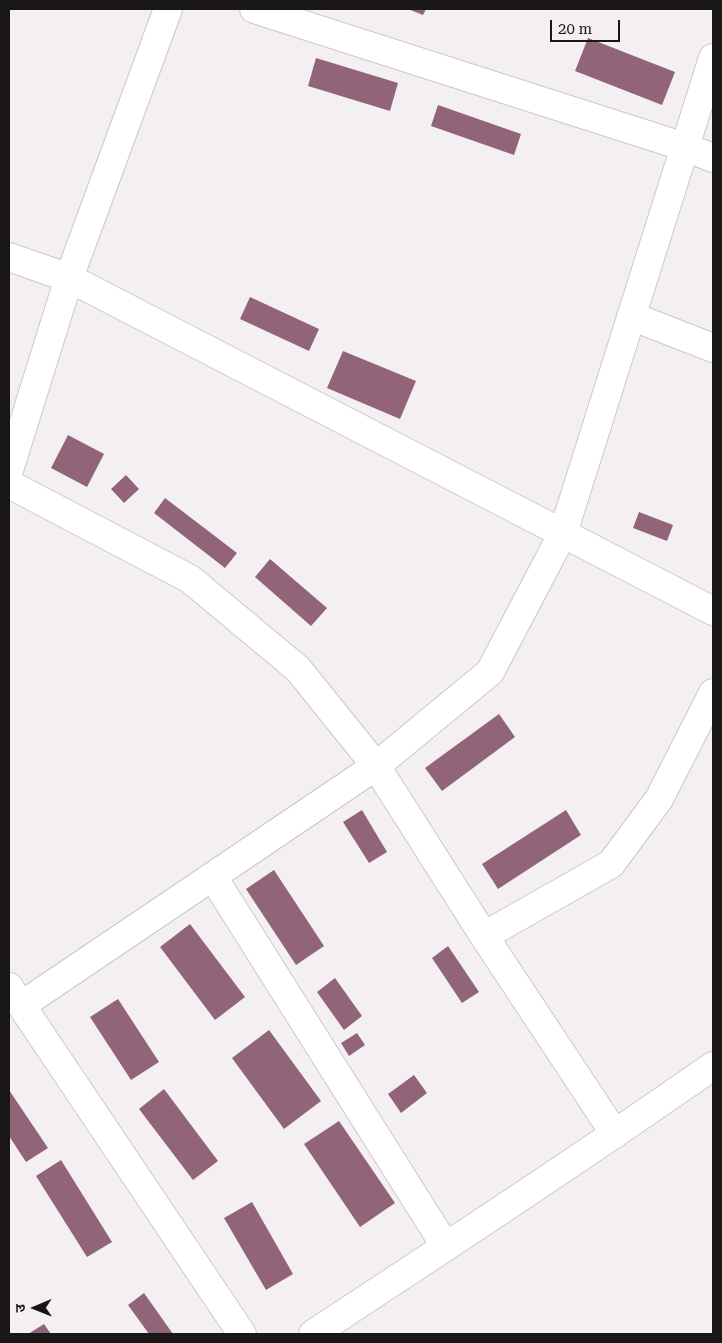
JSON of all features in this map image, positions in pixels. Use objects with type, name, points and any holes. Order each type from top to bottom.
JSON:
[{"type":"street","points":[[9,470],[69,278],[168,9]]},
{"type":"street","points":[[254,9],[685,147],[713,158]]},
{"type":"street","points":[[242,1334],[15,996],[213,877],[376,766],[490,672],[563,533],[713,58]]},
{"type":"street","points":[[9,256],[69,278],[713,611]]},
{"type":"street","points":[[632,316],[713,348]]},
{"type":"street","points":[[9,484],[190,579],[298,669],[376,766],[484,936],[615,1134]]},
{"type":"street","points":[[484,936],[610,864],[659,799],[713,693]]},
{"type":"street","points":[[213,877],[446,1247]]},
{"type":"street","points":[[312,1334],[446,1247],[713,1066]]},
{"type":"building","points":[[408,9],[426,9],[423,15]]},
{"type":"building","points":[[588,38],[675,72],[662,105],[575,71]]},
{"type":"building","points":[[316,58],[398,83],[390,111],[308,86]]},
{"type":"building","points":[[438,105],[521,134],[514,155],[431,126]]},
{"type":"building","points":[[250,297],[319,329],[309,351],[240,319]]},
{"type":"building","points":[[343,351],[416,381],[400,419],[327,388]]},
{"type":"building","points":[[68,435],[104,454],[87,487],[51,468]]},
{"type":"building","points":[[126,475],[139,489],[124,503],[111,489]]},
{"type":"building","points":[[165,498],[237,553],[225,568],[154,513]]},
{"type":"building","points":[[639,512],[673,525],[667,541],[633,528]]},
{"type":"building","points":[[270,559],[327,608],[311,626],[255,577]]},
{"type":"building","points":[[499,714],[515,737],[442,791],[425,768]]},
{"type":"building","points":[[362,810],[387,852],[369,863],[343,822]]},
{"type":"building","points":[[566,810],[581,835],[498,889],[482,864]]},
{"type":"building","points":[[274,870],[324,946],[296,965],[246,889]]},
{"type":"building","points":[[190,924],[245,997],[215,1020],[160,947]]},
{"type":"building","points":[[448,946],[479,992],[462,1003],[432,958]]},
{"type":"building","points":[[335,978],[362,1016],[344,1030],[317,992]]},
{"type":"building","points":[[118,999],[159,1062],[131,1080],[90,1017]]},
{"type":"building","points":[[269,1030],[321,1101],[284,1129],[232,1058]]},
{"type":"building","points":[[357,1033],[365,1045],[349,1056],[341,1043]]},
{"type":"building","points":[[414,1075],[427,1093],[401,1113],[388,1094]]},
{"type":"building","points":[[164,1089],[218,1161],[193,1180],[139,1109]]},
{"type":"building","points":[[9,1090],[48,1148],[26,1162],[9,1136]]},
{"type":"building","points":[[339,1121],[395,1203],[360,1227],[304,1144]]},
{"type":"building","points":[[61,1160],[112,1242],[87,1257],[36,1176]]},
{"type":"building","points":[[252,1202],[293,1274],[266,1290],[224,1218]]},
{"type":"building","points":[[144,1293],[173,1334],[149,1334],[128,1305]]},
{"type":"building","points":[[44,1324],[51,1334],[28,1334]]}]
